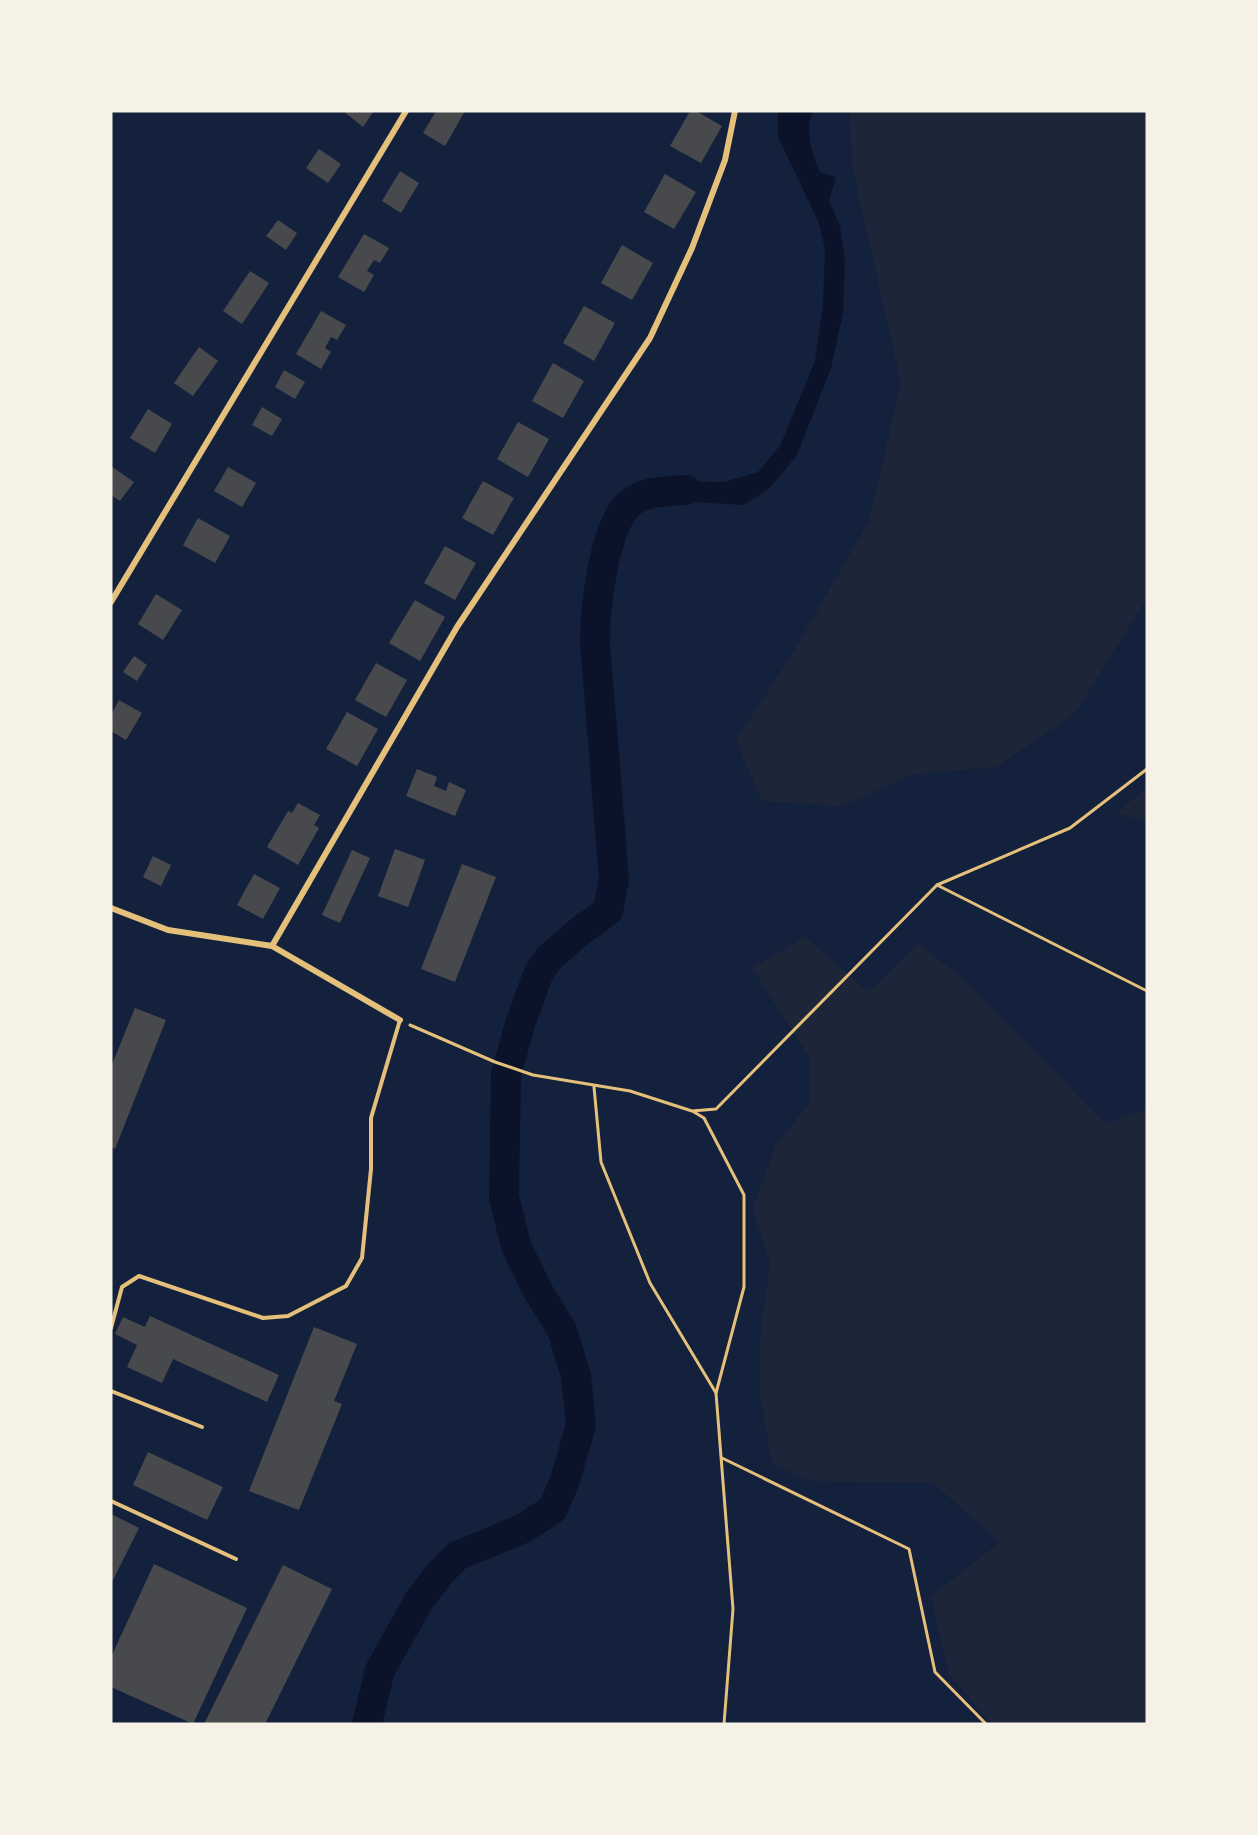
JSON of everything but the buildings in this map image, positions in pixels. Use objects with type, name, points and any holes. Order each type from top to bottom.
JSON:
[{"type":"street","points":[[111,602],[406,111]]},
{"type":"street","points":[[272,946],[457,627],[650,338],[692,248],[725,160],[735,111]]},
{"type":"street","points":[[111,908],[168,930],[272,946],[400,1020]]},
{"type":"lane","points":[[111,1328],[122,1287],[139,1276],[263,1318],[288,1316],[346,1286],[362,1258],[372,1169],[371,1118],[400,1020]]},
{"type":"lane","points":[[111,1392],[202,1427]]},
{"type":"lane","points":[[111,1501],[236,1559]]},
{"type":"path","points":[[692,1111],[716,1109],[937,885],[1070,828],[1147,769]]},
{"type":"path","points":[[937,885],[1147,991]]},
{"type":"path","points":[[400,1020],[495,1062],[533,1075],[594,1087],[630,1091],[692,1111],[704,1118],[744,1195],[744,1287],[716,1394],[733,1609],[724,1724]]},
{"type":"path","points":[[594,1087],[601,1162],[650,1283],[716,1394]]},
{"type":"path","points":[[721,1458],[909,1549],[935,1672],[986,1724]]},
{"type":"shaded area","points":[[778,111],[813,111],[809,134],[814,157],[820,172],[836,177],[829,201],[840,226],[845,260],[843,313],[831,368],[797,455],[770,488],[744,505],[652,502],[642,487],[651,481],[724,482],[758,472],[780,446],[815,361],[823,305],[825,249],[818,221],[778,137]]},
{"type":"shaded area","points":[[850,111],[1147,111],[1147,598],[1075,713],[996,767],[913,774],[842,806],[762,801],[736,741],[792,654],[869,521],[901,383],[852,166]]},
{"type":"shaded area","points":[[1147,788],[1147,821],[1116,813]]},
{"type":"shaded area","points":[[805,937],[869,992],[918,944],[965,980],[1106,1124],[1147,1109],[1147,1724],[991,1724],[949,1674],[931,1596],[1000,1542],[933,1483],[813,1481],[772,1464],[759,1388],[761,1329],[770,1264],[753,1208],[775,1147],[810,1102],[810,1058],[752,968]]},
{"type":"waterway","points":[[367,1724],[380,1670],[420,1599],[457,1556],[524,1528],[553,1509],[565,1480],[581,1425],[576,1376],[562,1330],[538,1291],[516,1246],[504,1197],[506,1075],[520,1024],[539,972],[549,958],[608,911],[614,879],[595,643],[599,593],[611,536],[625,508],[637,498],[653,493],[686,490]]}]
